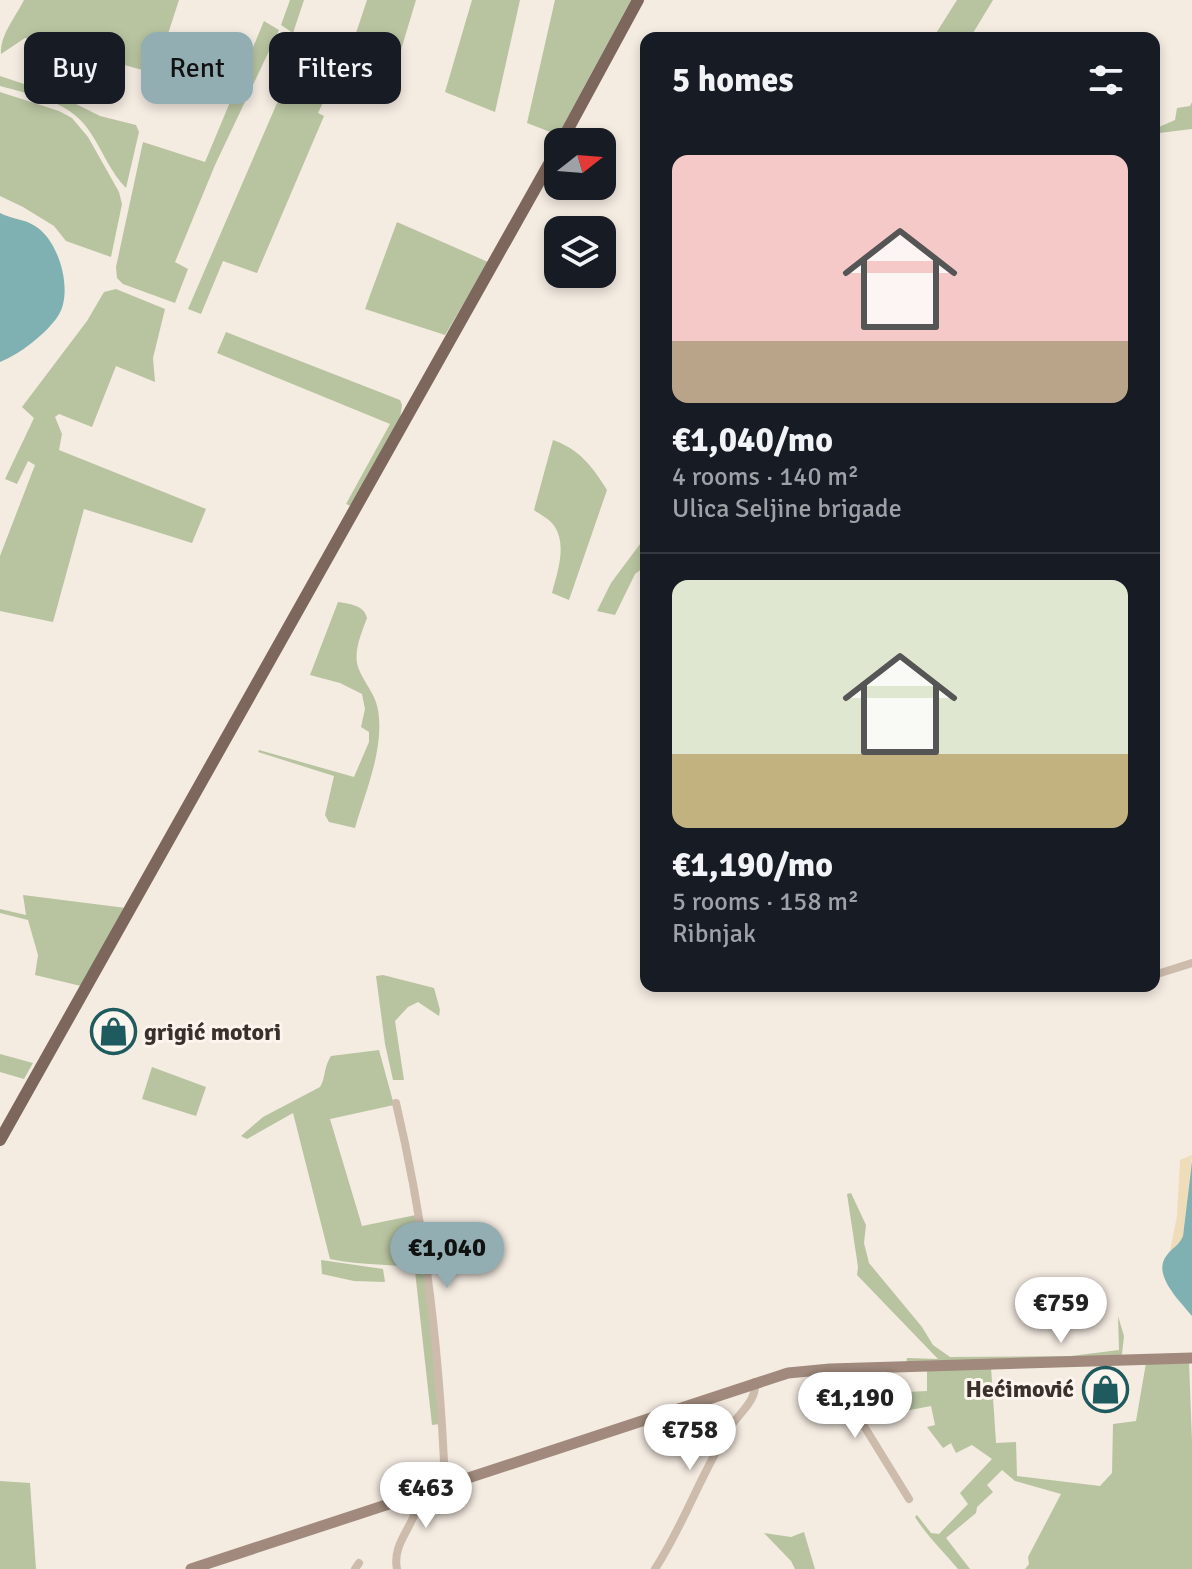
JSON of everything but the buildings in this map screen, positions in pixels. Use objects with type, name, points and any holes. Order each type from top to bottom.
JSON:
[{"type":"main road","points":[[569,128],[638,0]]},
{"type":"main road","points":[[0,1140],[544,173]]},
{"type":"main road","points":[[191,1569],[788,1373],[822,1369],[1192,1358]]},
{"type":"street","points":[[1160,973],[1192,963]]},
{"type":"street","points":[[396,1103],[411,1167],[429,1274],[445,1485]]},
{"type":"street","points":[[822,1369],[859,1418],[909,1499]]},
{"type":"street","points":[[655,1569],[678,1534],[724,1439],[754,1395],[755,1382]]},
{"type":"street","points":[[397,1569],[395,1555],[417,1511],[418,1494]]},
{"type":"green space","points":[[24,0],[179,0],[169,32],[141,32],[141,70],[125,65],[125,32],[24,32],[24,39],[1,54],[5,33]]},
{"type":"green space","points":[[290,0],[304,0],[293,32],[281,25]]},
{"type":"green space","points":[[367,0],[416,0],[401,50],[401,32],[356,32]]},
{"type":"green space","points":[[472,0],[520,0],[495,112],[445,92]]},
{"type":"green space","points":[[555,0],[631,0],[562,128],[544,130],[527,123]]},
{"type":"green space","points":[[957,0],[993,0],[974,32],[937,32]]},
{"type":"green space","points":[[264,21],[279,30],[269,32],[269,51],[253,85],[253,47]]},
{"type":"green space","points":[[0,76],[24,84],[24,93],[0,86]]},
{"type":"green space","points":[[0,92],[24,100],[24,104],[37,104],[59,111],[72,118],[88,137],[119,192],[122,204],[111,257],[66,241],[54,226],[0,196]]},
{"type":"green space","points":[[1192,102],[1192,129],[1160,133],[1160,127],[1175,120],[1177,108],[1190,106]]},
{"type":"green space","points":[[56,104],[76,104],[100,116],[136,125],[139,132],[126,188],[84,124]]},
{"type":"green space","points":[[229,104],[244,104],[175,262],[188,269],[175,303],[123,284],[117,278],[116,267],[143,142],[205,162]]},
{"type":"green space","points":[[277,104],[322,104],[318,113],[324,116],[257,273],[223,261],[201,314],[188,309]]},
{"type":"green space","points":[[397,222],[488,262],[445,335],[365,309]]},
{"type":"green space","points":[[116,289],[165,309],[153,358],[155,382],[116,366],[92,427],[59,414],[55,417],[62,434],[59,450],[206,509],[192,543],[84,509],[53,622],[0,611],[0,556],[35,465],[28,461],[17,484],[5,479],[34,418],[22,407],[87,321],[104,292]]},
{"type":"green space","points":[[226,332],[400,400],[400,419],[351,506],[346,504],[390,424],[217,353]]},
{"type":"green space","points":[[553,440],[584,459],[607,490],[569,600],[552,593],[560,560],[559,535],[551,522],[534,510]]},
{"type":"green space","points":[[640,544],[640,570],[635,574],[615,615],[597,611],[611,583]]},
{"type":"green space","points":[[338,602],[360,608],[367,618],[357,661],[376,703],[379,718],[375,759],[355,828],[329,822],[325,815],[334,776],[258,752],[354,777],[369,742],[369,732],[361,727],[365,709],[362,694],[340,683],[310,675]]},
{"type":"green space","points":[[23,895],[126,908],[81,986],[35,975],[38,955],[28,920],[0,913],[0,909],[26,915]]},
{"type":"green space","points":[[376,976],[434,988],[440,1010],[439,1016],[418,1002],[408,1007],[395,1021],[404,1080],[393,1080],[385,1044]]},
{"type":"green space","points":[[379,1050],[394,1105],[330,1119],[362,1226],[416,1215],[426,1270],[330,1259],[293,1113],[247,1139],[241,1136],[263,1117],[320,1087],[331,1056]]},
{"type":"green space","points":[[0,1054],[33,1063],[24,1079],[0,1072]]},
{"type":"green space","points":[[152,1067],[206,1087],[196,1116],[142,1099]]},
{"type":"green space","points":[[851,1193],[866,1225],[864,1243],[869,1263],[922,1327],[933,1345],[950,1357],[1071,1356],[1119,1350],[1118,1316],[1124,1336],[1122,1354],[906,1364],[907,1358],[938,1359],[857,1275],[847,1194]]},
{"type":"green space","points":[[321,1260],[383,1269],[385,1282],[354,1281],[322,1274]]},
{"type":"green space","points":[[415,1271],[426,1276],[440,1424],[432,1425]]},
{"type":"green space","points":[[1189,1362],[1192,1569],[1025,1569],[1029,1564],[1028,1557],[1061,1494],[1015,1481],[1002,1470],[987,1485],[993,1492],[977,1507],[976,1513],[946,1538],[970,1569],[958,1569],[915,1517],[917,1515],[931,1533],[939,1534],[968,1504],[960,1493],[992,1459],[972,1445],[956,1453],[951,1443],[943,1448],[927,1427],[935,1425],[931,1406],[863,1419],[855,1408],[872,1401],[888,1402],[907,1392],[927,1391],[927,1369],[991,1367],[996,1443],[1016,1442],[1017,1476],[1100,1486],[1112,1473],[1113,1424],[1136,1421],[1146,1363]]},
{"type":"green space","points":[[0,1481],[30,1483],[36,1569],[0,1569]]},
{"type":"green space","points":[[804,1532],[815,1569],[795,1569],[764,1533],[791,1537]]},
{"type":"sand","points":[[1192,1155],[1183,1236],[1180,1244],[1170,1251],[1177,1216],[1180,1160]]},
{"type":"water","points":[[0,213],[31,224],[44,233],[62,267],[65,294],[58,316],[47,330],[24,349],[0,362]]},
{"type":"water","points":[[1192,1161],[1192,1316],[1169,1287],[1162,1270],[1167,1255],[1183,1236]]},
{"type":"place","name":"grigić motori","points":[[113,1032]]},
{"type":"place","name":"Hećimović","points":[[1105,1389]]}]
